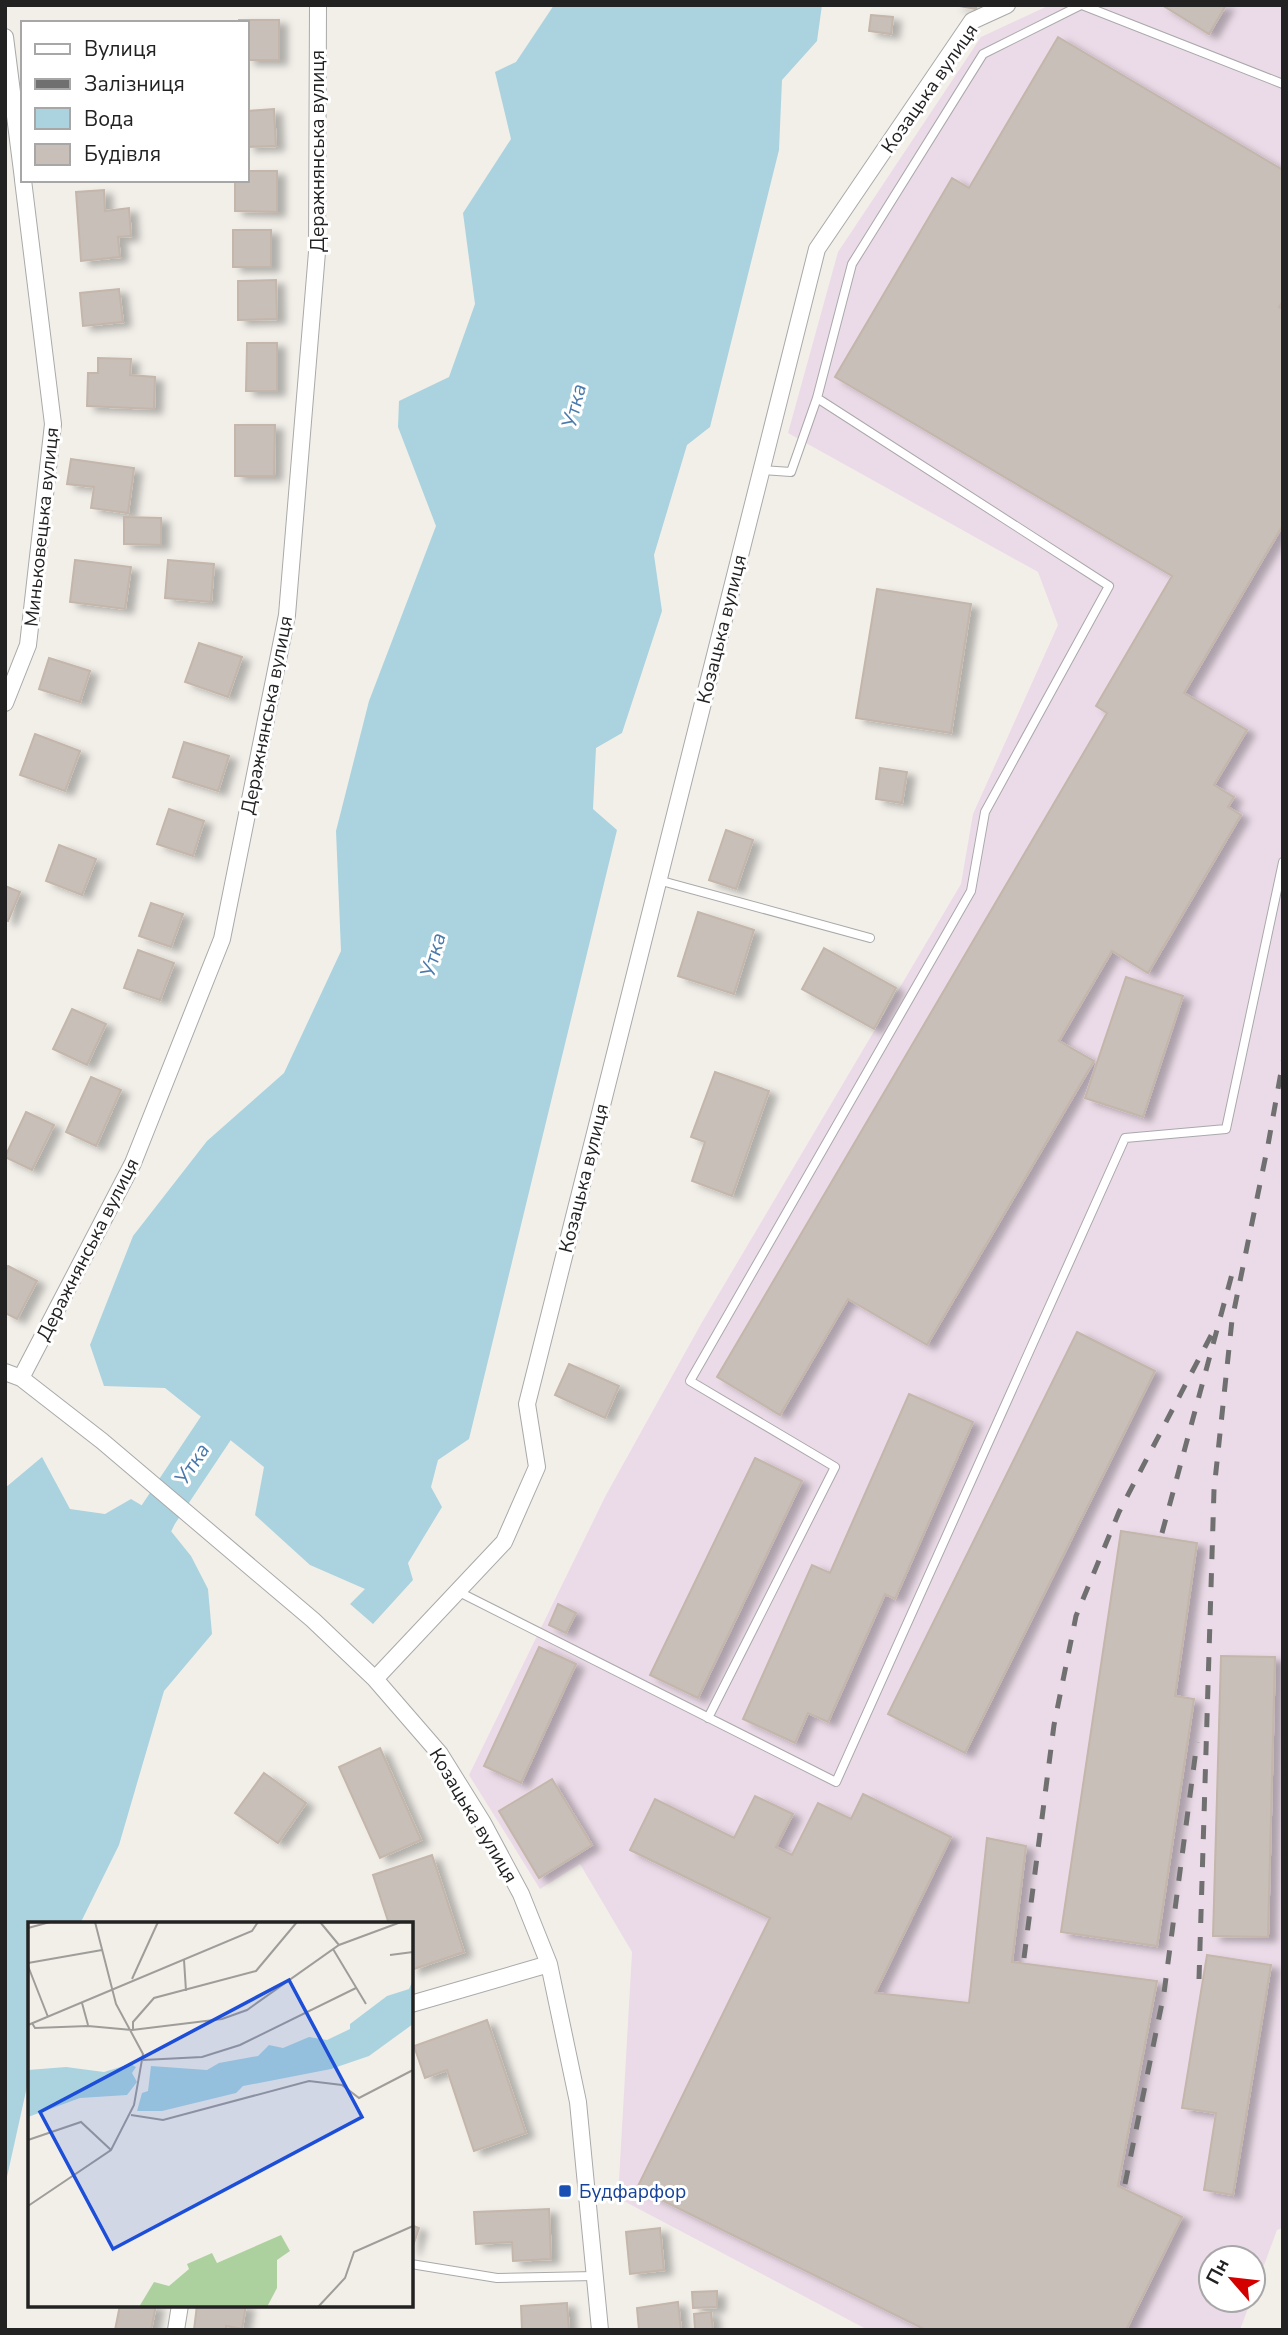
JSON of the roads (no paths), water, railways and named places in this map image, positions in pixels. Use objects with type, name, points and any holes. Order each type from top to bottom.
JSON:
[{"type":"street","name":"Деражнянська вулиця","points":[[13,1375],[133,1163],[222,939],[287,615],[317,252],[318,5]]},
{"type":"street","name":"Козацька вулиця","points":[[600,2330],[578,2102],[550,1964],[521,1894],[483,1823],[440,1754],[375,1679],[504,1542],[537,1467],[527,1404],[817,249],[972,21],[1007,5]]},
{"type":"street","name":"Миньковецька вулиця","points":[[5,37],[21,163]]},
{"type":"street","name":"Миньковецька вулиця","points":[[5,703],[28,645],[53,424],[23,182]]},
{"type":"street","points":[[13,1375],[113,1450],[313,1620],[375,1679]]},
{"type":"street","points":[[413,2003],[550,1964]]},
{"type":"street","points":[[176,2330],[180,2307]]},
{"type":"lane","points":[[761,470],[791,472],[817,398],[852,264],[983,54],[1081,5],[1283,84]]},
{"type":"lane","points":[[708,1718],[835,1467],[690,1381],[971,891],[985,812],[1109,586],[817,398]]},
{"type":"lane","points":[[457,1591],[836,1782],[1125,1138],[1226,1129],[1283,862]]},
{"type":"lane","points":[[658,880],[870,938]]},
{"type":"lane","points":[[413,2264],[497,2278],[595,2276]]},
{"type":"water","points":[[554,5],[822,5],[817,41],[782,80],[779,150],[710,427],[687,445],[654,555],[662,611],[622,733],[596,748],[593,809],[617,830],[469,1439],[438,1460],[431,1487],[442,1507],[408,1563],[413,1580],[373,1624],[350,1604],[365,1589],[310,1565],[255,1515],[264,1467],[165,1388],[104,1386],[90,1345],[133,1236],[207,1141],[284,1073],[341,951],[336,831],[369,701],[436,526],[398,427],[399,401],[449,377],[475,304],[463,213],[511,139],[495,72],[516,62]]},
{"type":"water","points":[[42,1457],[70,1509],[105,1514],[131,1499],[158,1515],[191,1556],[208,1589],[212,1634],[164,1691],[119,1845],[81,1922],[28,1922],[28,2082],[5,2186],[5,1488]]},
{"type":"waterway","name":"Утка","points":[[136,1561],[158,1515],[244,1386]]},
{"type":"railway","points":[[1199,1979],[1214,1490],[1232,1320],[1283,1061]]},
{"type":"railway","points":[[1162,1533],[1235,1263]]},
{"type":"railway","points":[[1024,1958],[1054,1725],[1076,1616],[1119,1512],[1216,1326]]},
{"type":"railway","points":[[1125,2184],[1164,1993],[1197,1742]]},
{"type":"place","name":"Будфарфор","points":[[565,2191]]}]
